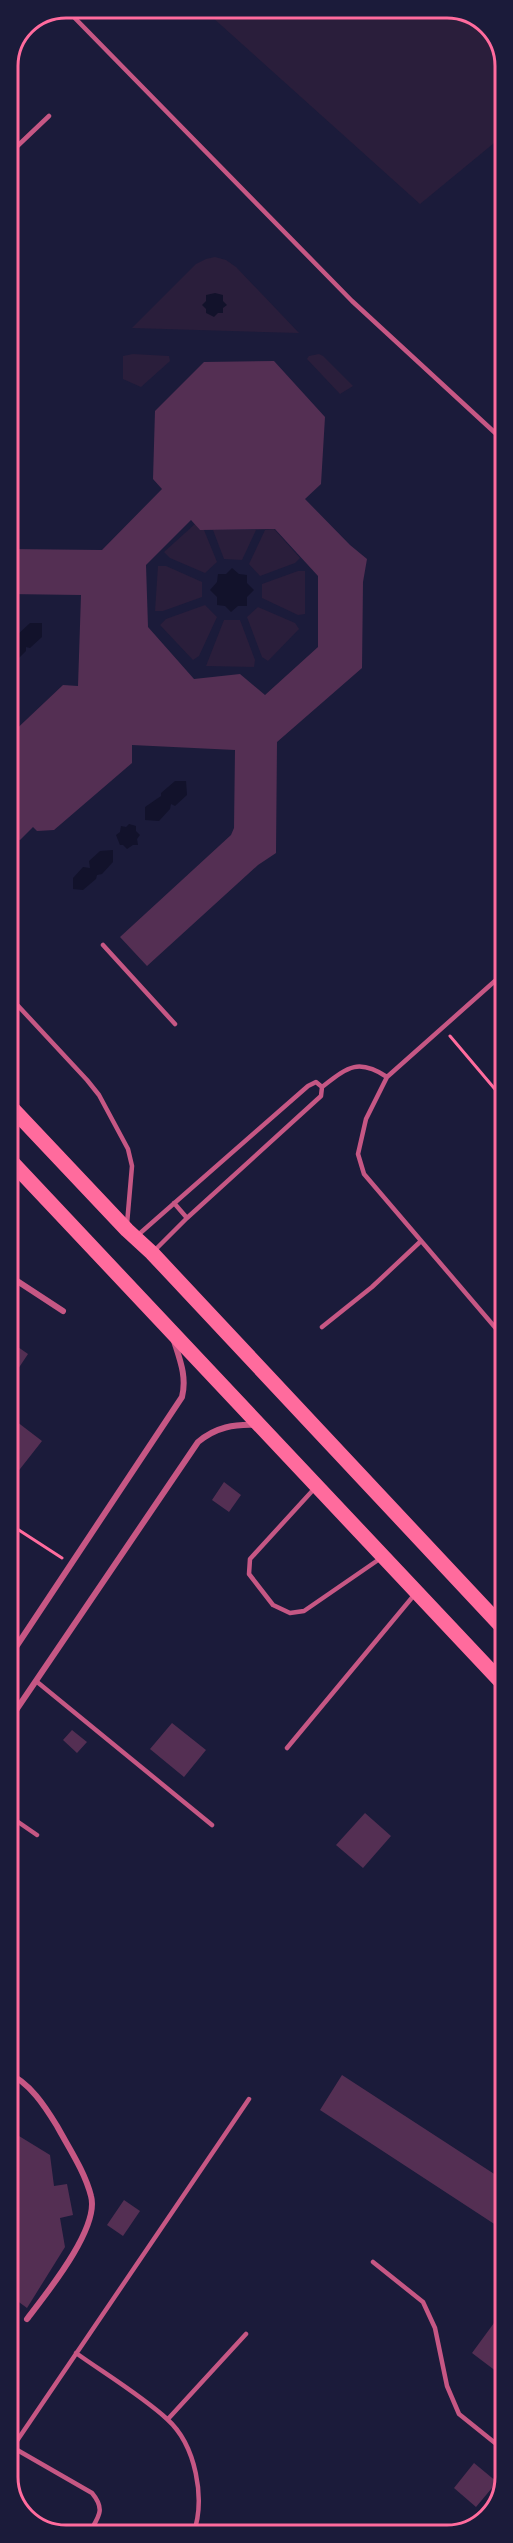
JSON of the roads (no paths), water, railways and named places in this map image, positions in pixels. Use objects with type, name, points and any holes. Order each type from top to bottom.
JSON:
[{"type":"main road","points":[[18,1115],[131,1234],[152,1253],[495,1619]]},
{"type":"main road","points":[[18,1169],[495,1675]]},
{"type":"street","points":[[18,1282],[63,1311]]},
{"type":"street","points":[[18,1644],[182,1397],[185,1385],[184,1374],[172,1332]]},
{"type":"street","points":[[18,1708],[198,1442],[210,1432],[224,1427],[261,1425]]},
{"type":"street","points":[[18,2079],[51,2116],[92,2198],[89,2219],[71,2260],[27,2319]]},
{"type":"lane","points":[[75,18],[352,301],[495,433]]},
{"type":"lane","points":[[18,145],[49,116]]},
{"type":"lane","points":[[103,945],[175,1024]]},
{"type":"lane","points":[[495,981],[387,1077],[366,1119],[358,1154],[364,1174],[495,1327]]},
{"type":"lane","points":[[18,1006],[99,1095],[128,1149],[132,1166],[131,1234]]},
{"type":"lane","points":[[152,1253],[187,1218],[321,1096],[322,1087],[339,1074],[354,1066],[371,1067],[387,1077]]},
{"type":"lane","points":[[131,1234],[174,1203],[308,1086],[316,1082],[322,1087]]},
{"type":"lane","points":[[174,1203],[187,1218]]},
{"type":"lane","points":[[322,1328],[372,1287],[421,1241]]},
{"type":"lane","points":[[317,1485],[250,1559],[249,1575],[273,1605],[290,1613],[304,1611],[384,1556]]},
{"type":"lane","points":[[287,1748],[417,1592]]},
{"type":"lane","points":[[36,1682],[212,1825]]},
{"type":"lane","points":[[18,1822],[37,1835]]},
{"type":"lane","points":[[18,2438],[249,2099]]},
{"type":"lane","points":[[373,2262],[423,2302],[435,2328],[453,2404],[459,2414],[495,2442]]},
{"type":"lane","points":[[168,2419],[246,2334]]},
{"type":"lane","points":[[76,2353],[168,2419],[186,2446],[197,2475],[199,2519],[197,2525]]},
{"type":"lane","points":[[18,2450],[92,2493],[100,2502],[101,2511],[93,2525]]}]
